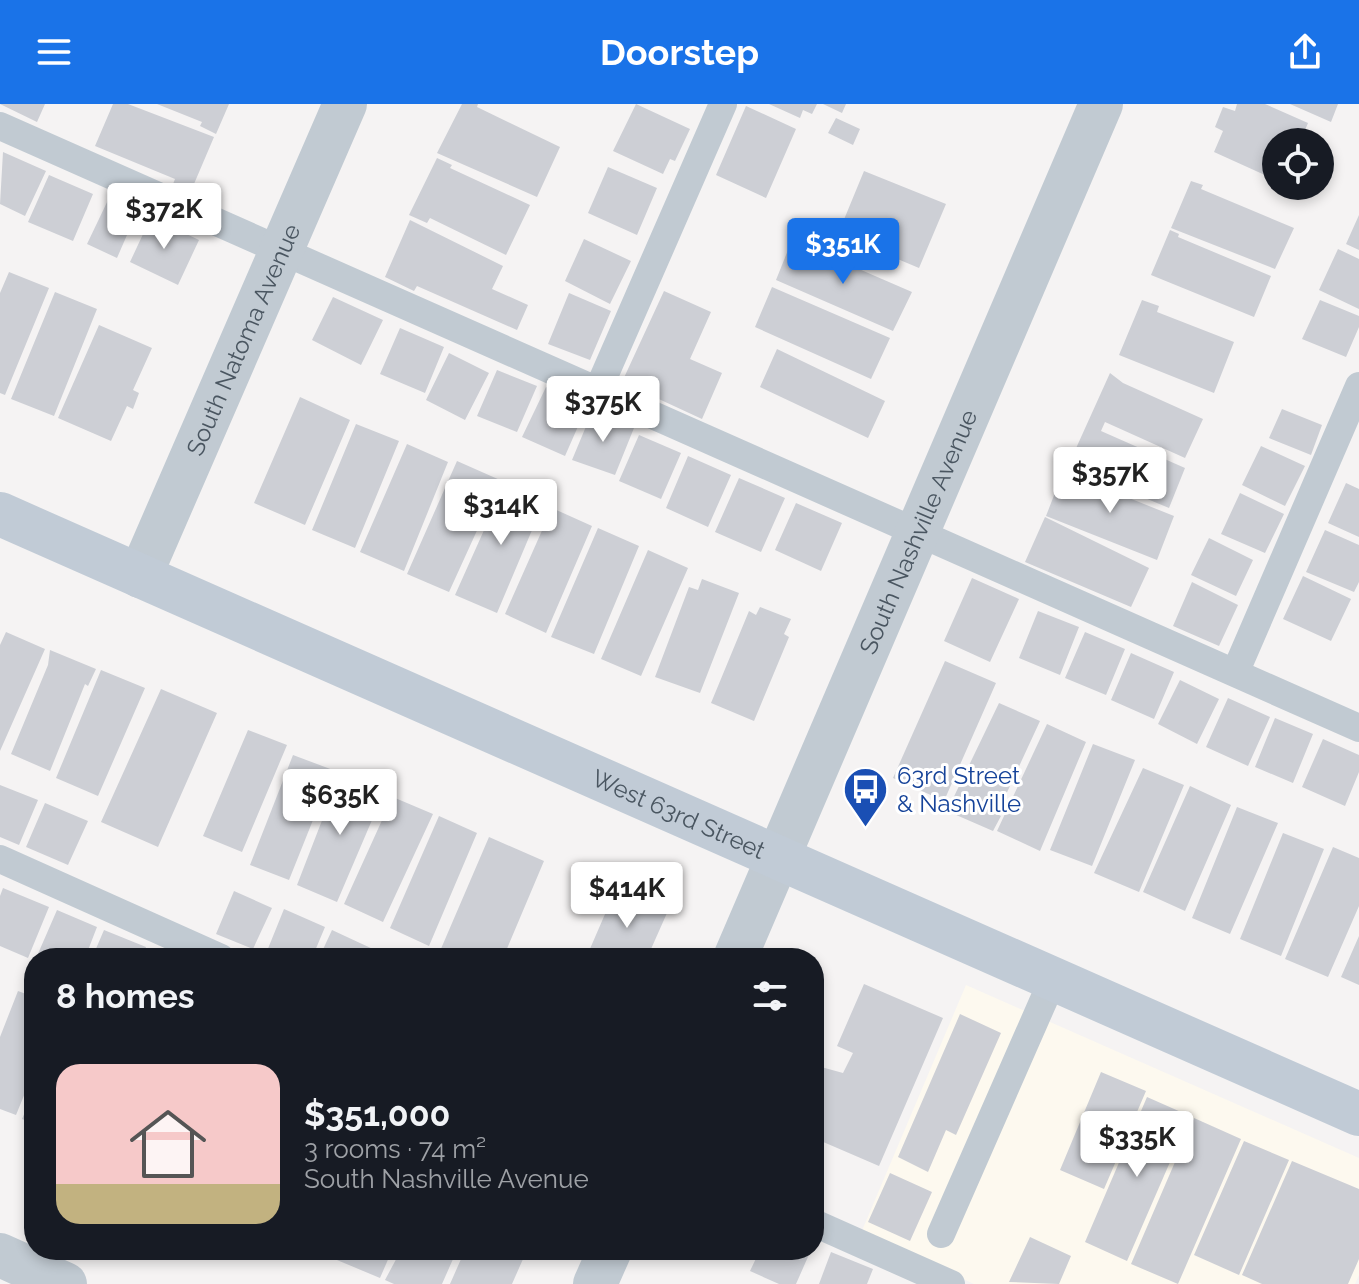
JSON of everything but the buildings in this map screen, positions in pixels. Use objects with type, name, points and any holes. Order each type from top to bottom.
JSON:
[{"type":"main road","name":"West 63rd Street","points":[[0,514],[1359,1114]]},
{"type":"street","name":"South Natoma Avenue","points":[[140,576],[345,104]]},
{"type":"street","name":"South Nashville Avenue","points":[[739,948],[1101,104]]},
{"type":"street","points":[[0,1255],[65,1284]]},
{"type":"street","points":[[595,1284],[606,1260]]},
{"type":"lane","points":[[598,390],[723,104]]},
{"type":"lane","points":[[0,126],[1359,728]]},
{"type":"lane","points":[[1235,673],[1359,386]]},
{"type":"lane","points":[[0,859],[199,948]]},
{"type":"lane","points":[[941,1234],[1053,979]]},
{"type":"lane","points":[[824,1227],[951,1284]]},
{"type":"shaded area","points":[[966,985],[1359,1158],[1359,1275],[1355,1284],[974,1284],[861,1233]]},
{"type":"place","name":"63rd Street & Nashville","points":[[866,828]]}]
